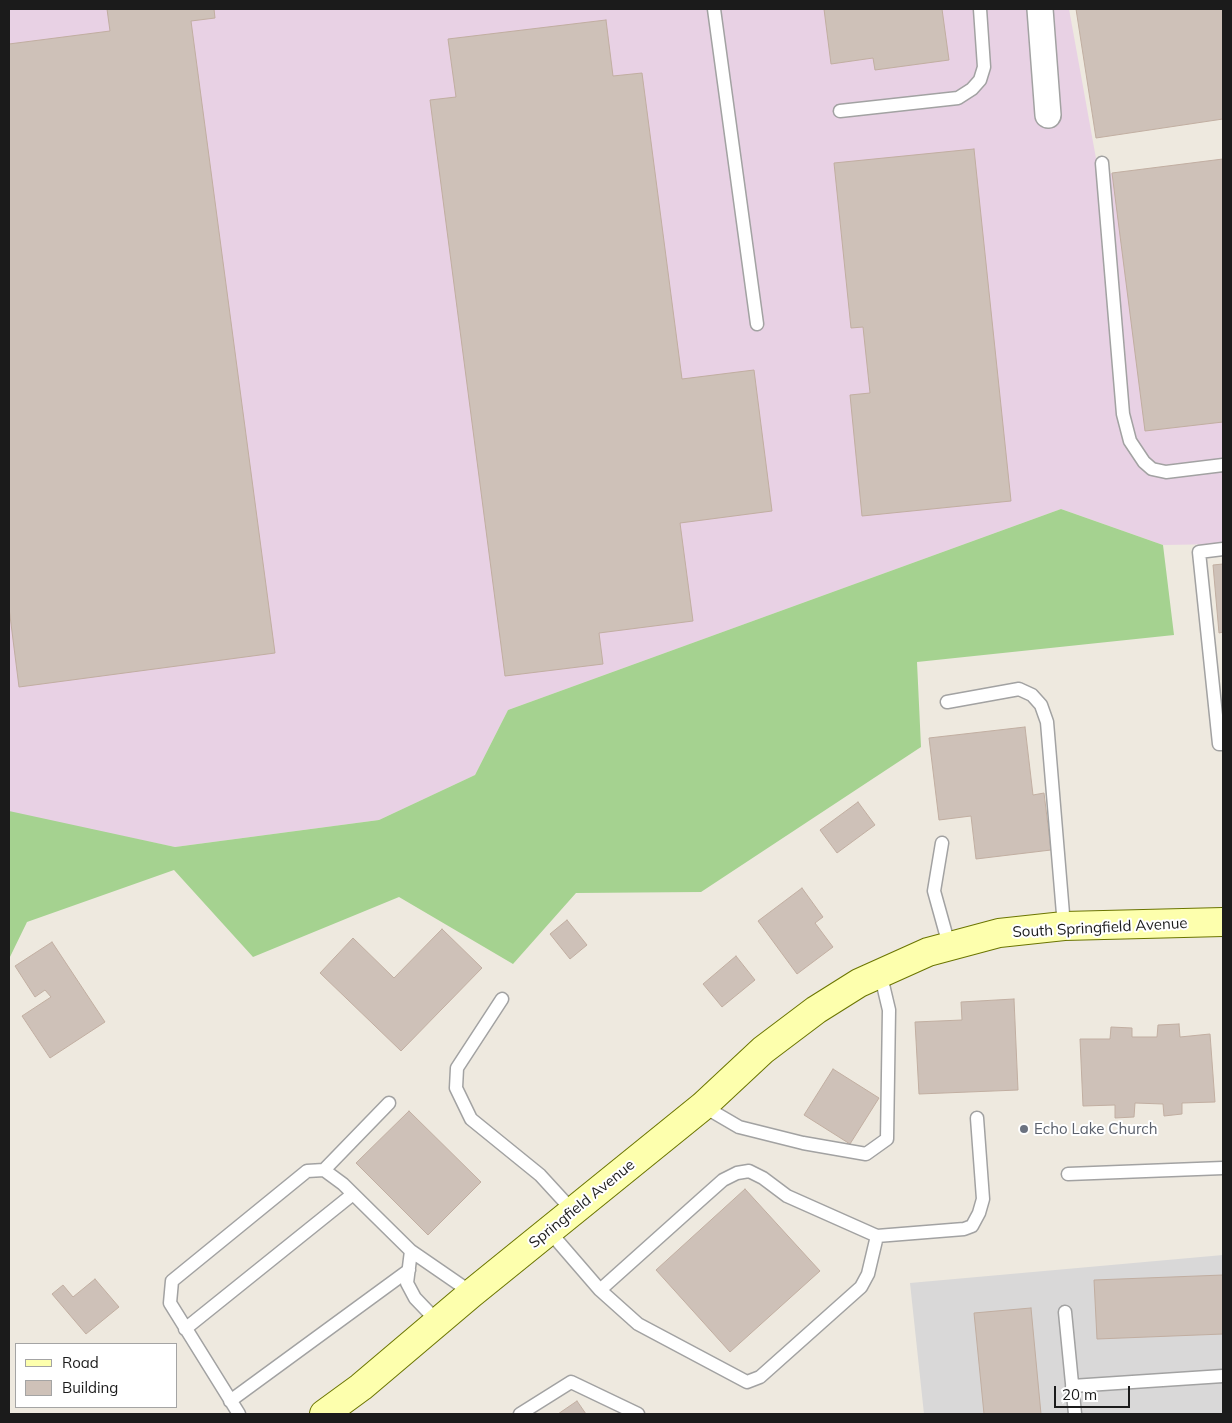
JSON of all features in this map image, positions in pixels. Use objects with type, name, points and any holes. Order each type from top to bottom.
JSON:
[{"type":"main road","name":"South Springfield Avenue","points":[[840,994],[880,972],[949,945],[999,933],[1064,926],[1223,922]]},
{"type":"main road","name":"Springfield Avenue","points":[[336,1411],[472,1293],[702,1106],[763,1050],[840,994]]},
{"type":"street","points":[[1040,9],[1048,115]]},
{"type":"lane","points":[[714,9],[757,324]]},
{"type":"lane","points":[[840,111],[958,98],[972,89],[980,80],[984,67],[980,9]]},
{"type":"lane","points":[[1102,163],[1123,414],[1130,441],[1144,462],[1152,469],[1166,472],[1223,465]]},
{"type":"lane","points":[[1223,549],[1198,552],[1220,744],[1223,744]]},
{"type":"lane","points":[[947,702],[1019,690],[1032,695],[1041,705],[1046,722],[1064,926]]},
{"type":"lane","points":[[942,843],[934,890],[949,945]]},
{"type":"lane","points":[[702,1106],[739,1127],[804,1143],[866,1154],[887,1139],[889,1010],[880,972]]},
{"type":"lane","points":[[502,999],[457,1068],[456,1088],[475,1124],[540,1175],[574,1211]]},
{"type":"lane","points":[[240,1414],[230,1401],[170,1303],[172,1281],[307,1171],[324,1170],[390,1103]]},
{"type":"lane","points":[[600,1290],[723,1180],[737,1173],[750,1171],[763,1178],[786,1196],[877,1236],[964,1229],[972,1226],[979,1213],[983,1199],[977,1118]]},
{"type":"lane","points":[[1068,1174],[1223,1168]]},
{"type":"lane","points":[[324,1170],[353,1194],[411,1251],[472,1293]]},
{"type":"lane","points":[[185,1329],[353,1194]]},
{"type":"lane","points":[[549,1231],[600,1290],[638,1324],[747,1382],[760,1377],[861,1288],[868,1274],[877,1236]]},
{"type":"lane","points":[[411,1251],[407,1283],[415,1298],[438,1322]]},
{"type":"lane","points":[[230,1401],[409,1270]]},
{"type":"lane","points":[[1066,1312],[1075,1414]]},
{"type":"lane","points":[[1072,1386],[1223,1376]]},
{"type":"lane","points":[[520,1414],[572,1382],[638,1414]]},
{"type":"lane","points":[[614,1403],[621,1414]]},
{"type":"shaded area","points":[[9,9],[1069,9],[1099,175],[1223,159],[1223,544],[1163,545],[1061,509],[508,710],[475,775],[379,820],[175,847],[9,813]]},
{"type":"shaded area","points":[[1223,1255],[1223,1414],[924,1414],[910,1283]]},
{"type":"green space","points":[[1061,509],[1163,545],[1174,635],[917,662],[921,747],[701,892],[576,893],[513,964],[399,897],[253,957],[174,870],[27,922],[9,959],[9,811],[175,847],[379,820],[475,775],[508,710]]},
{"type":"building","points":[[107,9],[214,9],[215,18],[191,21],[275,653],[19,687],[9,608],[9,44],[110,31]]},
{"type":"building","points":[[824,9],[942,9],[949,60],[875,70],[873,58],[831,64]]},
{"type":"building","points":[[1076,9],[1223,9],[1223,119],[1096,138]]},
{"type":"building","points":[[606,20],[613,76],[642,73],[682,379],[754,370],[772,511],[680,523],[693,621],[599,633],[603,664],[505,676],[430,100],[456,97],[448,39]]},
{"type":"building","points":[[974,149],[1011,501],[862,516],[850,395],[870,393],[863,327],[851,328],[834,163]]},
{"type":"building","points":[[1223,159],[1223,422],[1145,431],[1112,173]]},
{"type":"building","points":[[1223,564],[1223,632],[1219,633],[1213,565]]},
{"type":"building","points":[[1025,727],[1033,795],[1044,793],[1051,850],[976,859],[971,816],[939,820],[929,738]]},
{"type":"building","points":[[858,802],[875,825],[837,853],[820,830]]},
{"type":"building","points":[[802,888],[823,917],[815,923],[833,947],[797,974],[758,921]]},
{"type":"building","points":[[567,920],[587,945],[570,959],[550,934]]},
{"type":"building","points":[[442,929],[482,968],[401,1051],[320,973],[353,938],[394,978]]},
{"type":"building","points":[[52,942],[105,1022],[50,1058],[22,1016],[51,997],[45,990],[35,997],[15,966]]},
{"type":"building","points":[[736,956],[755,980],[722,1007],[703,984]]},
{"type":"building","points":[[1014,999],[1018,1090],[919,1094],[915,1022],[962,1020],[961,1002]]},
{"type":"building","points":[[1179,1024],[1180,1037],[1210,1034],[1215,1102],[1182,1103],[1182,1114],[1164,1116],[1163,1104],[1135,1103],[1134,1117],[1115,1118],[1115,1105],[1083,1106],[1080,1039],[1110,1039],[1111,1027],[1132,1028],[1132,1037],[1157,1037],[1158,1025]]},
{"type":"building","points":[[833,1069],[879,1098],[850,1144],[804,1115]]},
{"type":"building","points":[[409,1111],[481,1182],[428,1235],[356,1163]]},
{"type":"building","points":[[745,1189],[820,1271],[730,1352],[656,1270]]},
{"type":"building","points":[[1223,1275],[1223,1334],[1097,1339],[1094,1280]]},
{"type":"building","points":[[95,1279],[119,1307],[86,1334],[52,1294],[63,1285],[73,1297]]},
{"type":"building","points":[[1031,1308],[1041,1414],[984,1414],[974,1313]]},
{"type":"building","points":[[577,1401],[586,1414],[558,1414]]},
{"type":"place","name":"Echo Lake Church","points":[[1024,1129]]}]
